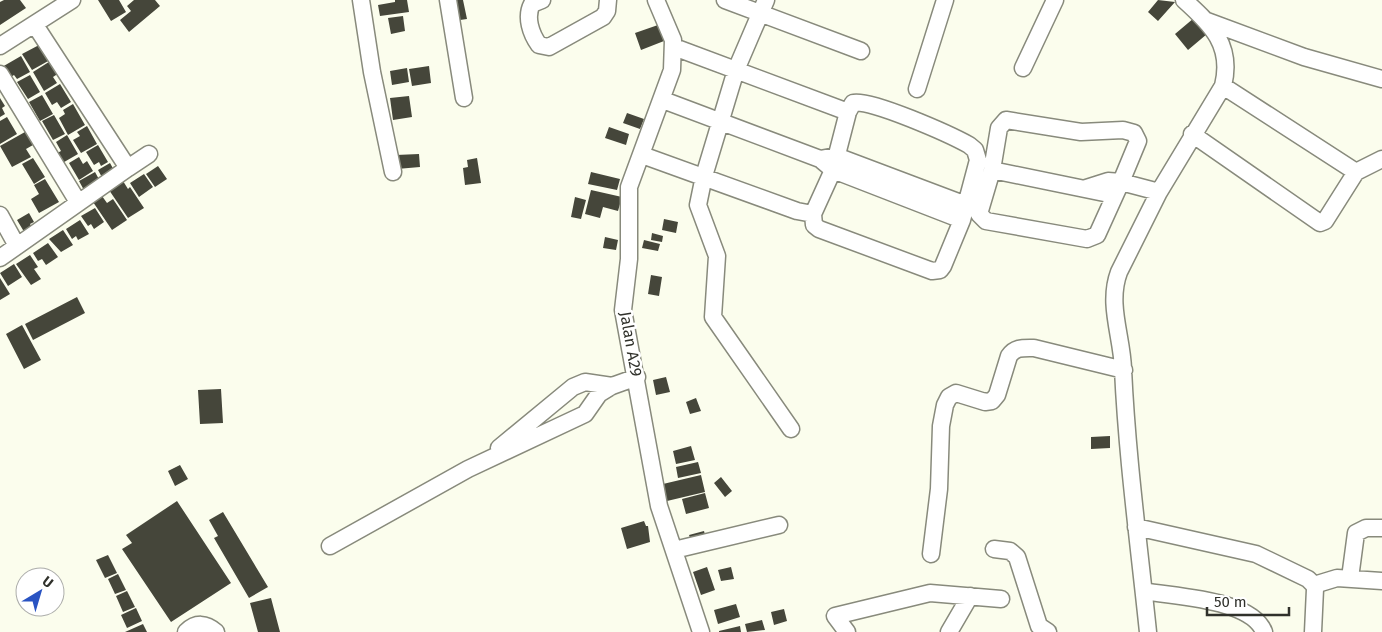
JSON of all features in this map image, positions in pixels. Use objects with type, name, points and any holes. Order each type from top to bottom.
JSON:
[{"type":"street","points":[[0,46],[72,0]]},
{"type":"street","points":[[362,0],[372,72],[393,172]]},
{"type":"street","points":[[448,0],[464,98]]},
{"type":"street","points":[[542,0],[532,4],[529,10],[529,21],[539,45],[549,47],[603,17],[607,11],[608,0]]},
{"type":"street","name":"Jalan A29","points":[[656,0],[674,47],[672,70],[663,100],[629,187],[628,259],[624,310],[659,506],[701,632]]},
{"type":"street","points":[[725,0],[764,7],[860,52]]},
{"type":"street","points":[[917,89],[945,0]]},
{"type":"street","points":[[1024,68],[1055,0]]},
{"type":"street","points":[[1148,632],[1136,527],[1124,370],[1113,299],[1114,285],[1159,192],[1222,86],[1226,71],[1221,43],[1207,21],[1184,0]]},
{"type":"street","points":[[764,7],[736,70],[704,176],[698,205],[717,256],[713,317],[791,429]]},
{"type":"street","points":[[1207,21],[1304,57],[1382,78]]},
{"type":"street","points":[[35,25],[128,168]]},
{"type":"street","points":[[674,47],[848,112]]},
{"type":"street","points":[[0,74],[78,202]]},
{"type":"street","points":[[1222,86],[1356,172]]},
{"type":"street","points":[[663,100],[964,213]]},
{"type":"street","points":[[852,103],[864,103],[917,121],[969,144],[975,150],[978,160],[964,213],[943,266],[937,271],[819,229],[812,220],[830,162],[852,103]]},
{"type":"street","points":[[1006,120],[1081,132],[1123,130],[1134,133],[1138,141],[1094,238],[1087,239],[986,221],[979,214],[992,170],[1000,128],[1006,120]]},
{"type":"street","points":[[1192,134],[1320,223],[1325,221],[1356,172],[1382,159]]},
{"type":"street","points":[[0,258],[149,154]]},
{"type":"street","points":[[642,155],[798,211],[813,214]]},
{"type":"street","points":[[992,170],[1086,188],[1108,181],[1117,188],[1159,192]]},
{"type":"street","points":[[0,215],[17,246]]},
{"type":"street","points":[[931,554],[939,489],[941,426],[945,405],[949,398],[956,393],[985,402],[992,401],[997,395],[1008,356],[1012,351],[1021,348],[1034,348],[1124,370]]},
{"type":"street","points":[[330,546],[482,462],[585,414],[599,394],[612,386],[637,377]]},
{"type":"street","points":[[482,462],[573,387],[585,382],[612,386]]},
{"type":"street","points":[[674,550],[779,525]]},
{"type":"street","points":[[1136,527],[1256,554],[1308,579],[1314,585],[1313,632]]},
{"type":"street","points":[[1350,578],[1356,533],[1366,528],[1382,528]]},
{"type":"street","points":[[994,549],[1010,551],[1017,557],[1039,626],[1048,632]]},
{"type":"street","points":[[1314,585],[1337,578],[1382,581]]},
{"type":"street","points":[[1144,591],[1224,605],[1256,618],[1264,632]]},
{"type":"street","points":[[847,632],[835,616],[930,593],[1001,598]]},
{"type":"street","points":[[949,632],[970,596]]},
{"type":"street","points":[[186,632],[191,627],[199,624],[206,625],[216,632]]},
{"type":"building","points":[[4,0],[20,0],[26,8],[0,25],[0,2]]},
{"type":"building","points":[[98,0],[119,0],[126,12],[111,21]]},
{"type":"building","points":[[134,0],[155,0],[160,6],[129,32],[120,20],[131,11],[127,6]]},
{"type":"building","points":[[395,0],[407,0],[409,12],[380,16],[378,5],[395,2]]},
{"type":"building","points":[[449,0],[463,0],[467,19],[453,21]]},
{"type":"building","points":[[1158,0],[1175,2],[1158,21],[1148,12]]},
{"type":"building","points":[[403,16],[405,31],[391,34],[388,18]]},
{"type":"building","points":[[1194,18],[1207,34],[1188,50],[1175,34]]},
{"type":"building","points":[[658,25],[664,41],[641,50],[635,33]]},
{"type":"building","points":[[41,44],[50,60],[32,70],[22,54]]},
{"type":"building","points":[[21,56],[30,72],[17,79],[14,75],[9,78],[2,67]]},
{"type":"building","points":[[52,60],[59,73],[53,77],[57,83],[44,91],[33,72]]},
{"type":"building","points":[[429,66],[431,83],[412,86],[409,69]]},
{"type":"building","points":[[407,68],[409,82],[392,85],[390,71]]},
{"type":"building","points":[[30,75],[40,92],[28,99],[17,82]]},
{"type":"building","points":[[60,84],[71,102],[61,108],[57,102],[52,105],[45,93]]},
{"type":"building","points":[[42,95],[53,114],[40,121],[29,102]]},
{"type":"building","points":[[409,96],[412,117],[393,120],[390,98]]},
{"type":"building","points":[[0,98],[5,106],[2,108],[5,114],[0,117]]},
{"type":"building","points":[[73,104],[85,125],[68,135],[59,118],[65,114],[63,110]]},
{"type":"building","points":[[627,113],[644,119],[640,129],[623,123]]},
{"type":"building","points":[[54,115],[65,134],[53,140],[42,121]]},
{"type":"building","points":[[7,117],[17,134],[0,144],[0,121]]},
{"type":"building","points":[[87,126],[97,144],[81,153],[73,140],[80,136],[77,132]]},
{"type":"building","points":[[609,127],[629,134],[626,145],[605,138]]},
{"type":"building","points":[[25,132],[33,145],[26,149],[31,157],[12,167],[0,146]]},
{"type":"building","points":[[67,135],[78,154],[59,165],[54,155],[61,151],[56,142]]},
{"type":"building","points":[[98,145],[108,162],[101,166],[99,162],[94,165],[86,152]]},
{"type":"building","points":[[419,154],[420,167],[397,169],[396,155]]},
{"type":"building","points":[[79,157],[83,164],[87,161],[93,171],[79,180],[69,163]]},
{"type":"building","points":[[33,158],[45,177],[34,184],[22,164]]},
{"type":"building","points":[[477,158],[481,183],[465,185],[463,168],[468,167],[467,160]]},
{"type":"building","points":[[110,163],[116,174],[104,181],[98,170]]},
{"type":"building","points":[[158,166],[167,179],[155,187],[146,174]]},
{"type":"building","points":[[95,172],[101,183],[85,192],[79,181]]},
{"type":"building","points":[[591,172],[620,179],[617,190],[588,184]]},
{"type":"building","points":[[144,174],[153,187],[139,197],[130,183]]},
{"type":"building","points":[[45,179],[59,202],[39,213],[31,199],[39,194],[34,185]]},
{"type":"building","points":[[123,181],[128,189],[130,187],[144,208],[128,218],[109,190]]},
{"type":"building","points":[[591,190],[622,197],[618,211],[603,207],[600,218],[585,214]]},
{"type":"building","points":[[102,196],[107,203],[113,199],[127,220],[112,230],[93,202]]},
{"type":"building","points":[[575,197],[586,200],[581,219],[571,217]]},
{"type":"building","points":[[95,208],[104,222],[94,229],[91,224],[88,226],[81,216]]},
{"type":"building","points":[[29,213],[34,222],[30,224],[34,230],[26,235],[17,220]]},
{"type":"building","points":[[664,219],[678,222],[676,233],[662,230]]},
{"type":"building","points":[[80,220],[89,234],[78,240],[76,236],[72,239],[66,229]]},
{"type":"building","points":[[63,230],[73,245],[61,252],[49,239]]},
{"type":"building","points":[[652,233],[663,236],[662,242],[651,240]]},
{"type":"building","points":[[605,237],[618,240],[616,250],[603,248]]},
{"type":"building","points":[[644,240],[660,244],[658,251],[642,248]]},
{"type":"building","points":[[48,243],[58,257],[46,265],[42,259],[38,261],[33,253]]},
{"type":"building","points":[[30,255],[38,267],[34,269],[41,279],[31,285],[16,264]]},
{"type":"building","points":[[14,264],[22,277],[8,286],[0,273]]},
{"type":"building","points":[[651,275],[662,277],[659,296],[648,294]]},
{"type":"building","points":[[0,278],[10,294],[0,300]]},
{"type":"building","points":[[77,297],[85,313],[33,340],[25,324]]},
{"type":"building","points":[[22,325],[41,360],[24,369],[6,334]]},
{"type":"building","points":[[666,377],[670,392],[656,395],[653,380]]},
{"type":"building","points":[[221,389],[223,423],[200,424],[198,390]]},
{"type":"building","points":[[696,398],[701,411],[690,414],[686,402]]},
{"type":"building","points":[[1110,436],[1110,448],[1091,449],[1091,437]]},
{"type":"building","points":[[691,446],[695,460],[676,464],[673,451]]},
{"type":"building","points":[[698,462],[701,473],[678,478],[676,467]]},
{"type":"building","points":[[180,465],[188,479],[175,486],[168,471]]},
{"type":"building","points":[[701,475],[705,492],[667,501],[663,484]]},
{"type":"building","points":[[721,477],[732,491],[725,497],[714,483]]},
{"type":"building","points":[[705,493],[709,508],[686,514],[682,499]]},
{"type":"building","points":[[177,501],[231,583],[171,622],[122,549],[132,543],[126,535]]},
{"type":"building","points":[[223,512],[268,587],[249,598],[214,538],[218,536],[209,520]]},
{"type":"building","points":[[644,521],[646,526],[648,526],[650,542],[627,549],[621,528]]},
{"type":"building","points":[[704,531],[707,542],[693,546],[689,535]]},
{"type":"building","points":[[108,555],[117,573],[105,578],[96,560]]},
{"type":"building","points":[[707,567],[715,590],[701,595],[693,572]]},
{"type":"building","points":[[731,567],[734,579],[721,581],[718,570]]},
{"type":"building","points":[[118,574],[126,590],[115,594],[108,579]]},
{"type":"building","points":[[127,591],[135,607],[123,612],[116,596]]},
{"type":"building","points":[[271,598],[280,632],[258,632],[250,603]]},
{"type":"building","points":[[736,604],[740,617],[718,624],[714,610]]},
{"type":"building","points":[[136,608],[142,621],[127,628],[121,615]]},
{"type":"building","points":[[784,609],[787,621],[774,625],[771,612]]},
{"type":"building","points":[[762,620],[765,630],[747,632],[745,624]]},
{"type":"building","points":[[143,624],[147,632],[125,632]]},
{"type":"building","points":[[740,626],[741,632],[719,632],[719,631]]}]
